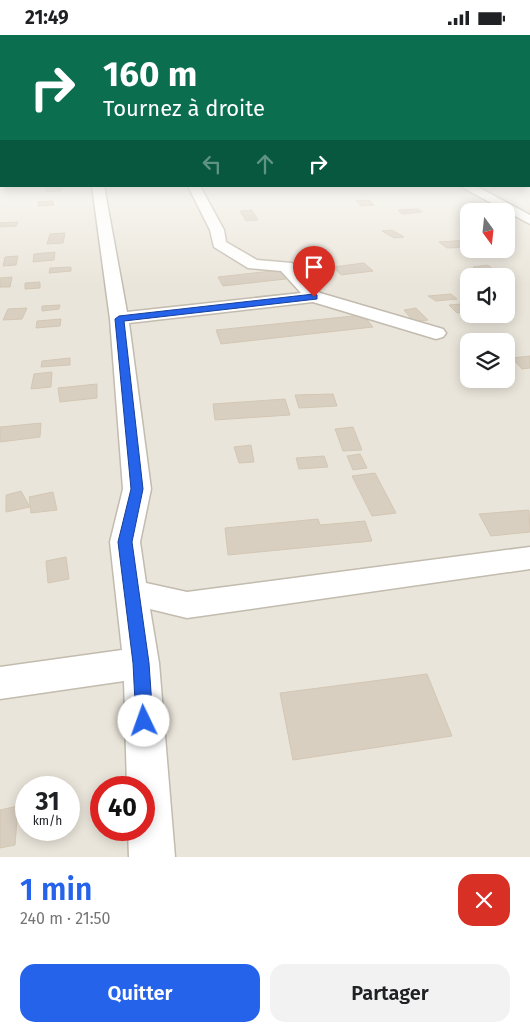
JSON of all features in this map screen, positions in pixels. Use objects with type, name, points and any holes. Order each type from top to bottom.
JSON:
[{"type":"street","points":[[102,209],[119,319],[137,489],[125,542],[141,663],[152,857]]},
{"type":"street","points":[[206,209],[217,230],[219,244],[254,265],[286,266],[314,297]]},
{"type":"street","points":[[510,209],[530,220]]},
{"type":"street","points":[[119,319],[314,297],[436,333]]},
{"type":"street","points":[[132,592],[187,605],[530,557]]},
{"type":"street","points":[[0,683],[141,663]]},
{"type":"shaded area","points":[[0,209],[460,209],[460,258],[515,258],[515,209],[530,209],[530,857],[0,857]]},
{"type":"building","points":[[418,209],[422,212],[402,214],[398,210]]},
{"type":"building","points":[[252,210],[258,220],[246,221],[240,211]]},
{"type":"building","points":[[18,222],[16,226],[0,227],[0,223]]},
{"type":"building","points":[[392,230],[404,237],[394,238],[382,231]]},
{"type":"building","points":[[65,233],[63,243],[47,244],[50,234]]},
{"type":"building","points":[[460,241],[460,247],[447,248],[439,242]]},
{"type":"building","points":[[55,252],[54,260],[33,262],[34,254]]},
{"type":"building","points":[[18,256],[16,265],[3,266],[5,257]]},
{"type":"building","points":[[364,263],[373,271],[341,275],[333,267]]},
{"type":"building","points":[[488,265],[492,268],[474,268]]},
{"type":"building","points":[[71,267],[71,271],[49,273],[50,268]]},
{"type":"building","points":[[280,270],[286,279],[223,286],[218,277]]},
{"type":"building","points":[[12,277],[10,287],[0,287],[0,278]]},
{"type":"building","points":[[40,282],[40,288],[25,289],[25,283]]},
{"type":"building","points":[[451,294],[457,299],[436,301],[428,296]]},
{"type":"building","points":[[460,304],[460,313],[457,313],[449,305]]},
{"type":"building","points":[[60,305],[59,309],[42,311],[42,306]]},
{"type":"building","points":[[27,308],[22,319],[3,320],[8,309]]},
{"type":"building","points":[[416,308],[428,320],[414,322],[404,310]]},
{"type":"building","points":[[363,315],[373,327],[221,344],[216,330]]},
{"type":"building","points":[[61,319],[60,326],[36,328],[37,321]]},
{"type":"building","points":[[530,356],[530,368],[522,369],[515,361],[515,358]]},
{"type":"building","points":[[70,358],[70,365],[41,367],[42,361]]},
{"type":"building","points":[[52,372],[51,387],[31,389],[34,374]]},
{"type":"building","points":[[97,384],[97,398],[60,402],[58,388]]},
{"type":"building","points":[[333,394],[337,406],[299,408],[295,395]]},
{"type":"building","points":[[285,399],[290,415],[215,420],[213,404]]},
{"type":"building","points":[[41,423],[40,437],[0,442],[0,427]]},
{"type":"building","points":[[353,427],[362,450],[343,451],[335,429]]},
{"type":"building","points":[[251,445],[254,462],[239,463],[234,447]]},
{"type":"building","points":[[360,454],[367,468],[353,470],[347,456]]},
{"type":"building","points":[[324,456],[328,467],[299,469],[296,458]]},
{"type":"building","points":[[375,473],[396,513],[372,516],[352,476]]},
{"type":"building","points":[[21,491],[30,507],[6,512],[6,495]]},
{"type":"building","points":[[53,492],[57,510],[31,513],[29,497]]},
{"type":"building","points":[[529,510],[530,532],[491,536],[479,514]]},
{"type":"building","points":[[318,519],[320,525],[365,521],[372,541],[228,555],[225,528]]},
{"type":"building","points":[[66,557],[69,579],[48,583],[46,561]]},
{"type":"building","points":[[427,674],[452,736],[293,760],[280,693]]},
{"type":"building","points":[[15,807],[15,845],[0,848],[0,810]]},
{"type":"route","points":[[144,721],[141,663],[125,542],[137,489],[119,319],[314,297]]}]
